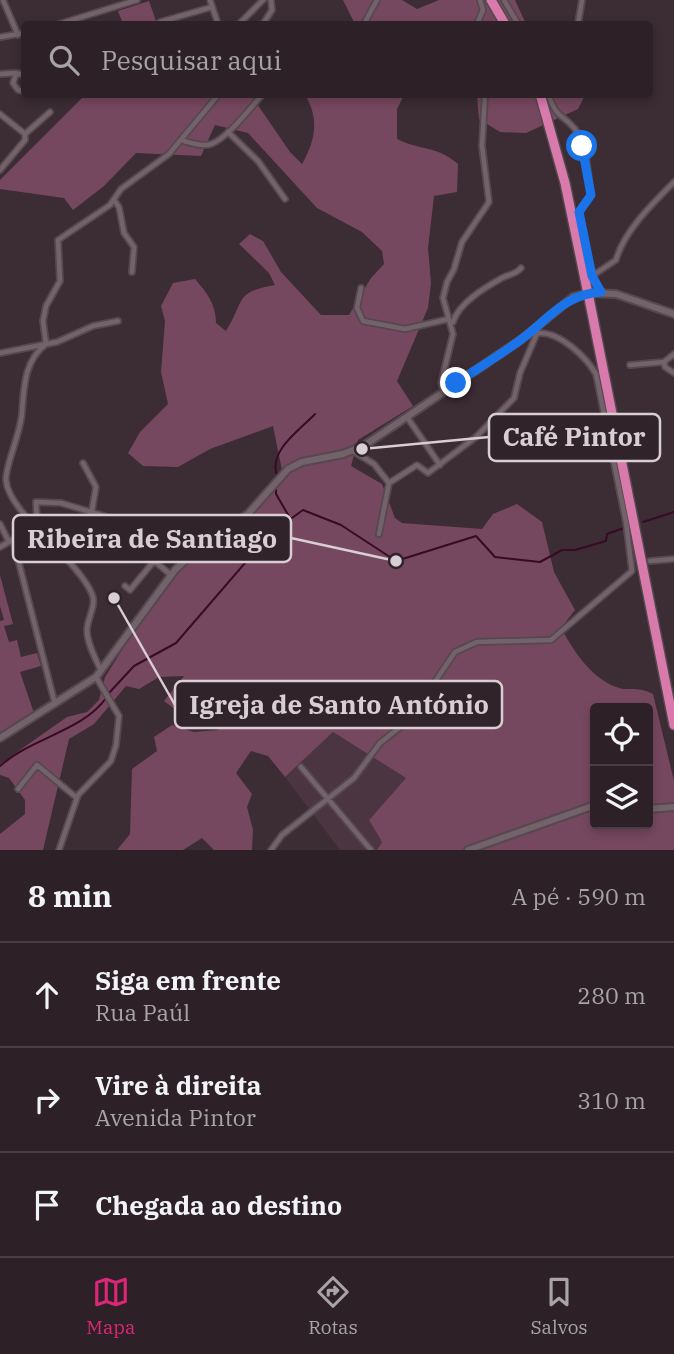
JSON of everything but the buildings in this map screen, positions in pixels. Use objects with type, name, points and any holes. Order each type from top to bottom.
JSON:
[{"type":"highway","points":[[491,0],[503,21]]},
{"type":"highway","points":[[541,98],[565,183],[674,725]]},
{"type":"street","points":[[0,37],[21,34],[3,0]]},
{"type":"street","points":[[70,21],[137,0]]},
{"type":"street","points":[[210,0],[217,21]]},
{"type":"street","points":[[242,21],[263,0]]},
{"type":"street","points":[[265,21],[272,10],[271,0]]},
{"type":"street","points":[[365,21],[377,0]]},
{"type":"street","points":[[478,21],[483,10],[481,0]]},
{"type":"street","points":[[504,0],[516,21]]},
{"type":"street","points":[[578,21],[582,0]]},
{"type":"street","points":[[163,21],[212,7]]},
{"type":"street","points":[[0,74],[21,73]]},
{"type":"street","points":[[21,74],[16,75],[13,83],[21,90]]},
{"type":"street","points":[[46,344],[43,321],[46,306],[60,281],[58,240],[110,205],[121,189],[183,141],[216,98]]},
{"type":"street","points":[[183,141],[210,145],[228,132],[259,98]]},
{"type":"street","points":[[451,321],[443,298],[447,282],[462,242],[489,202],[482,146],[485,98]]},
{"type":"street","points":[[549,98],[555,114],[577,131],[582,146],[591,195],[579,212],[592,276],[601,292]]},
{"type":"street","points":[[0,170],[22,148],[25,134],[50,112]]},
{"type":"street","points":[[0,114],[25,134]]},
{"type":"street","points":[[228,132],[258,161],[285,199]]},
{"type":"street","points":[[592,276],[616,260],[620,246],[630,231],[674,182]]},
{"type":"street","points":[[114,200],[119,207],[124,233],[134,247],[132,272]]},
{"type":"street","points":[[443,391],[441,383],[451,321],[456,312],[504,276],[517,273],[521,268]]},
{"type":"street","points":[[361,288],[357,308],[363,321],[405,329],[451,321]]},
{"type":"street","points":[[0,738],[96,677],[171,575],[201,545],[248,514],[288,469],[302,462],[353,450],[537,330],[573,297],[601,292],[674,314]]},
{"type":"street","points":[[0,352],[46,344],[118,321]]},
{"type":"street","points":[[379,534],[389,482],[417,465],[429,473],[476,437],[514,398],[520,373],[537,330]]},
{"type":"street","points":[[271,850],[282,835],[354,778],[380,743],[409,720],[456,652],[477,642],[551,640],[632,571],[626,522],[596,374],[570,347],[549,333],[537,330]]},
{"type":"street","points":[[46,344],[39,350],[25,375],[20,433],[5,476],[9,495],[92,592],[93,602],[87,634],[101,671]]},
{"type":"street","points":[[630,365],[664,362],[674,354]]},
{"type":"street","points":[[664,362],[664,367],[674,373]]},
{"type":"street","points":[[406,416],[440,465]]},
{"type":"street","points":[[353,450],[374,464],[389,482]]},
{"type":"street","points":[[83,463],[96,487],[92,510]]},
{"type":"street","points":[[37,525],[36,502],[61,503],[92,510],[111,518],[128,539],[171,575]]},
{"type":"street","points":[[128,539],[136,529],[134,523]]},
{"type":"street","points":[[0,524],[11,541],[55,704]]},
{"type":"street","points":[[0,547],[37,525]]},
{"type":"street","points":[[650,561],[674,559]]},
{"type":"street","points":[[125,586],[130,590],[154,561]]},
{"type":"street","points":[[59,850],[77,798],[111,761],[120,723],[119,716],[96,677]]},
{"type":"street","points":[[18,789],[37,765],[77,798]]},
{"type":"street","points":[[302,767],[371,850]]},
{"type":"street","points":[[468,850],[590,807]]},
{"type":"street","points":[[653,809],[674,807]]},
{"type":"shaded area","points":[[343,0],[402,0],[417,9],[439,0],[515,0],[525,21],[354,21]]},
{"type":"shaded area","points":[[149,1],[156,21],[122,21],[118,11]]},
{"type":"shaded area","points":[[82,98],[253,98],[290,152],[302,164],[314,130],[313,113],[307,98],[402,98],[397,109],[397,139],[443,154],[458,164],[457,192],[434,196],[428,248],[431,283],[428,308],[397,381],[413,406],[358,440],[351,466],[382,484],[395,518],[402,523],[482,529],[493,514],[517,504],[542,522],[554,572],[575,610],[561,628],[571,646],[591,670],[607,683],[653,694],[674,781],[674,850],[377,850],[382,842],[369,820],[406,778],[333,732],[285,777],[268,756],[251,751],[236,773],[252,794],[247,807],[253,830],[252,850],[214,850],[202,838],[183,850],[117,850],[130,834],[132,769],[157,751],[154,737],[172,725],[194,732],[218,730],[222,715],[215,685],[197,694],[176,710],[164,701],[184,676],[159,677],[139,689],[126,686],[94,724],[69,739],[43,850],[0,850],[0,834],[25,814],[25,800],[9,778],[0,775],[0,764],[67,717],[87,712],[99,700],[105,677],[144,615],[175,574],[205,546],[260,507],[284,480],[273,426],[210,449],[178,467],[143,466],[128,453],[140,432],[168,404],[161,372],[165,321],[161,306],[173,283],[195,279],[210,299],[216,323],[226,331],[246,295],[275,285],[269,273],[239,244],[250,234],[263,241],[281,272],[321,315],[349,315],[371,278],[384,264],[382,251],[362,232],[317,208],[248,133],[215,125],[201,156],[136,153],[104,186],[73,210],[64,198],[0,189],[0,180]]},
{"type":"shaded area","points":[[477,98],[584,98],[578,109],[526,133],[500,132],[479,119]]},
{"type":"shaded area","points":[[0,575],[13,624],[4,626],[9,642],[17,640],[21,657],[37,653],[41,666],[20,672],[35,716],[0,736],[0,621],[4,620],[0,606]]},
{"type":"shaded area","points":[[333,732],[406,778],[369,820],[382,842],[377,850],[340,850],[285,777]]},
{"type":"waterway","points":[[277,475],[275,466],[281,449],[315,414]]},
{"type":"waterway","points":[[276,486],[276,494],[290,518]]},
{"type":"waterway","points":[[109,693],[134,666],[176,643],[270,534],[303,510],[341,525],[396,561],[476,536],[495,557],[540,562],[562,550],[575,550],[606,541],[607,534],[624,528]]},
{"type":"waterway","points":[[643,522],[674,512]]},
{"type":"waterway","points":[[0,766],[26,748],[84,719],[106,698]]},
{"type":"place","name":"Café Pintor","points":[[362,449]]},
{"type":"place","name":"Ribeira de Santiago","points":[[396,561]]},
{"type":"place","name":"Igreja de Santo António","points":[[114,598]]},
{"type":"route","points":[[456,383],[522,339],[560,305],[582,294],[601,292],[592,276],[579,212],[591,195],[582,146]]}]
